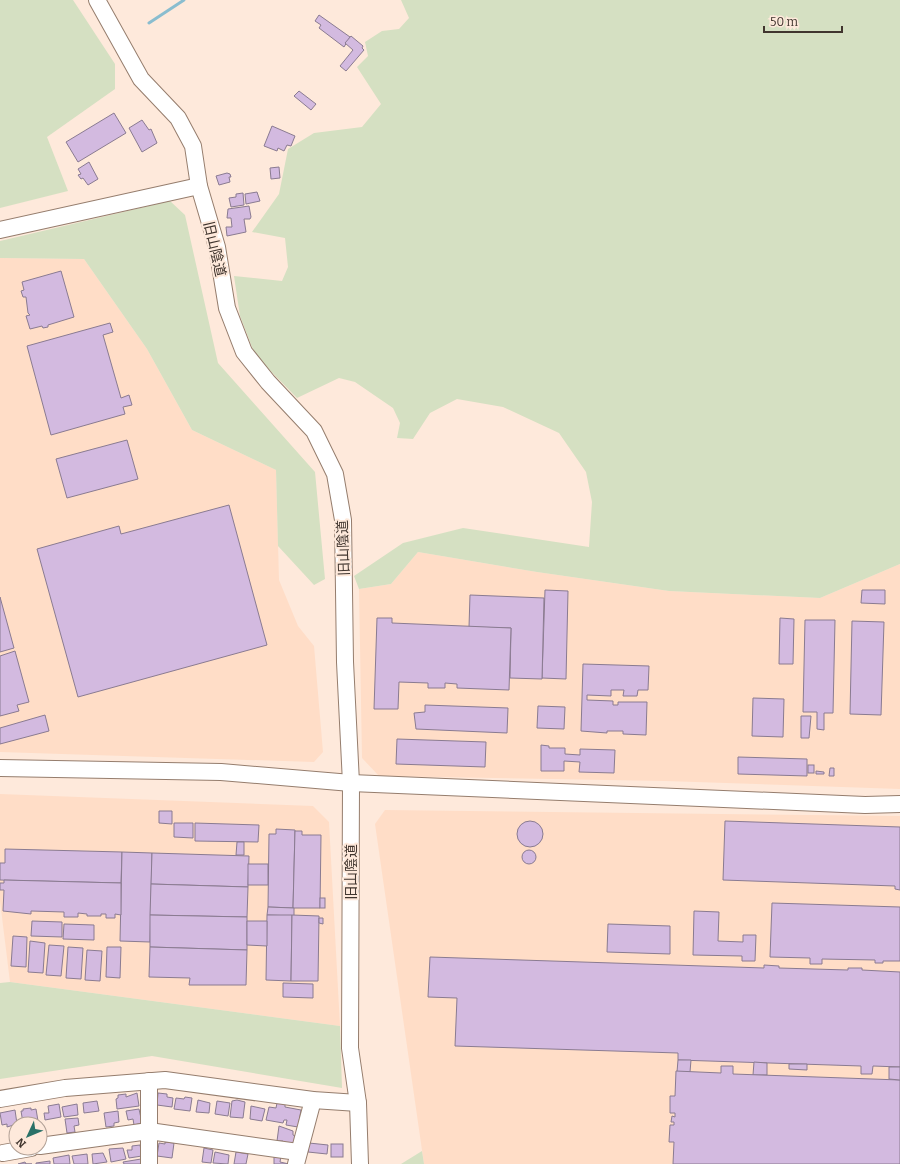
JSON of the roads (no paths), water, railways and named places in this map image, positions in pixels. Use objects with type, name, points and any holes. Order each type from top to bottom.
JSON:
[{"type":"street","name":"旧山陰道","points":[[98,0],[141,79],[178,118],[193,146],[199,186],[217,248],[227,308],[244,352],[268,382],[314,431],[335,474],[343,520],[346,662],[351,782],[350,1048],[358,1103],[360,1164]]},
{"type":"street","points":[[0,230],[199,186]]},
{"type":"street","points":[[0,768],[221,772],[351,782],[857,804],[900,804]]},
{"type":"street","points":[[0,1099],[65,1088],[149,1080],[165,1080],[313,1100],[358,1103]]},
{"type":"street","points":[[149,1080],[149,1164]]},
{"type":"street","points":[[48,1145],[149,1131],[297,1158],[313,1100]]},
{"type":"waterway","points":[[149,23],[184,0]]}]
